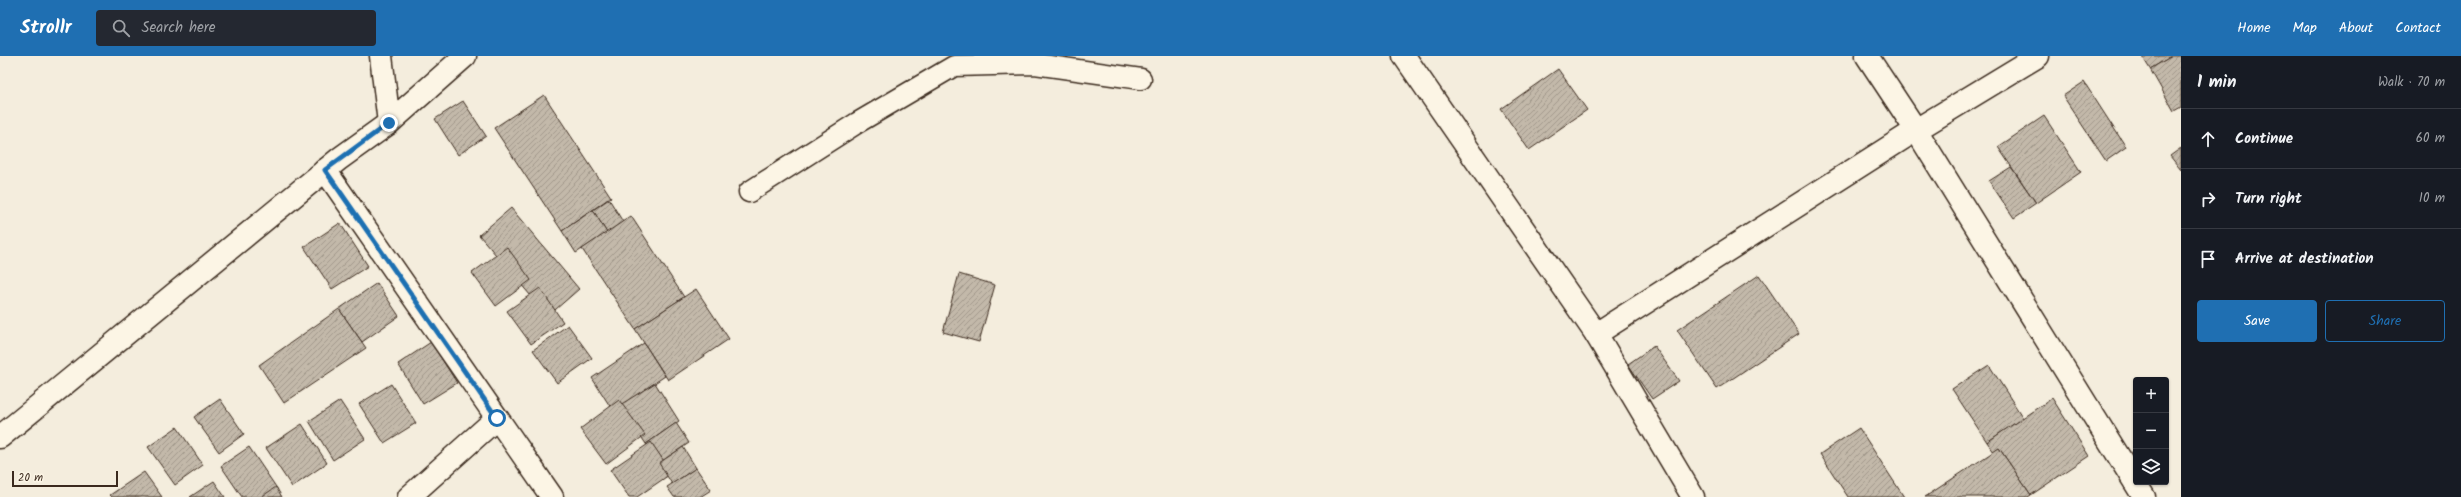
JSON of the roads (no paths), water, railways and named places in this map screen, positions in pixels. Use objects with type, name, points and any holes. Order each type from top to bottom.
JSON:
[{"type":"street","points":[[381,56],[389,123]]},
{"type":"street","points":[[0,437],[325,170],[389,123],[465,56]]},
{"type":"street","points":[[1404,56],[1596,334],[1693,497]]},
{"type":"street","points":[[1867,56],[1916,130],[2144,497]]},
{"type":"street","points":[[1596,334],[1916,130],[2038,56]]},
{"type":"street","points":[[325,170],[552,497]]},
{"type":"street","points":[[409,497],[497,418]]},
{"type":"lane","points":[[749,192],[857,123],[954,66],[1036,64],[1141,79]]}]
